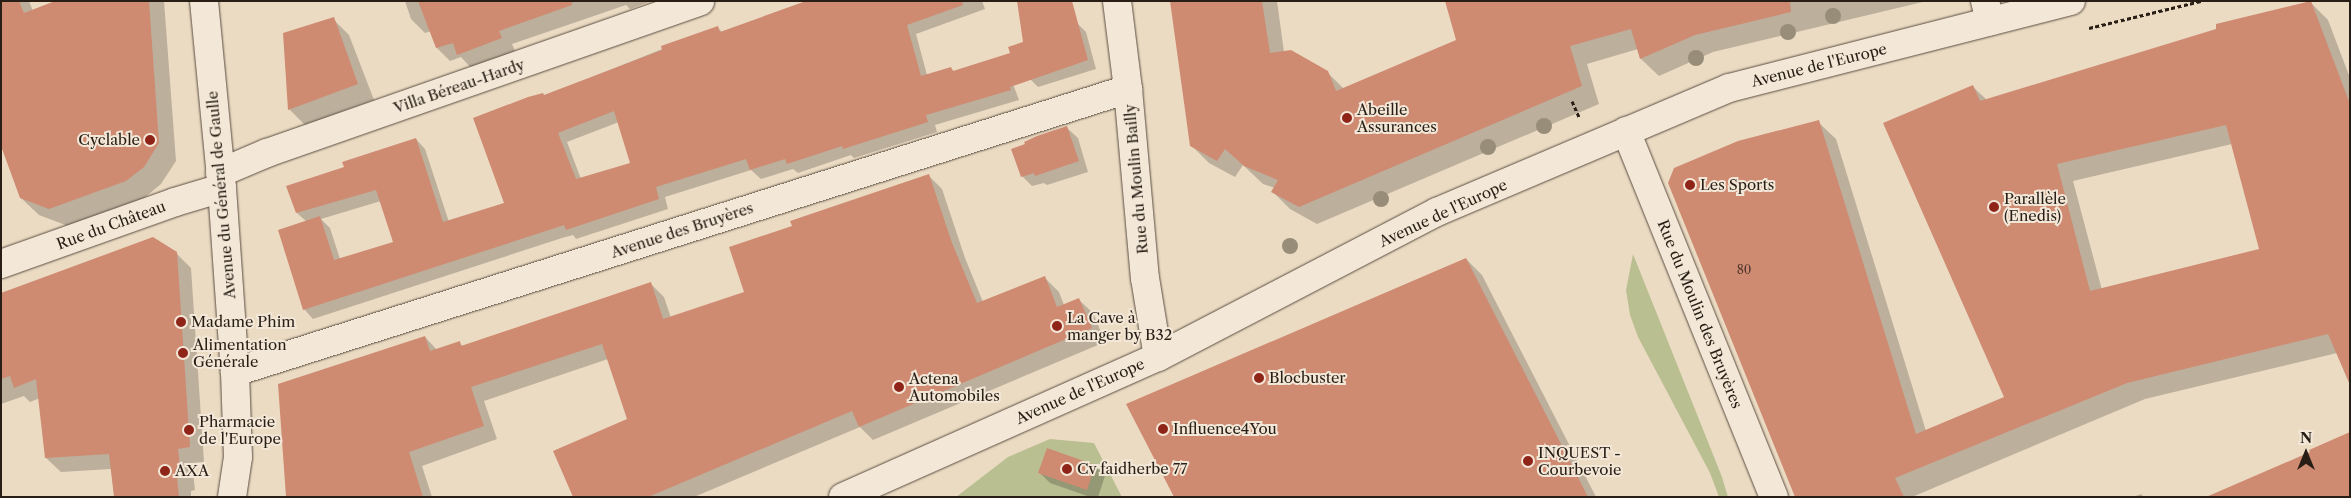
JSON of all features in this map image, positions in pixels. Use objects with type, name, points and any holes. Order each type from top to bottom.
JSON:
[{"type":"street","name":"Avenue du Général de Gaulle","points":[[204,1],[221,181],[235,372],[238,458],[236,491]]},
{"type":"street","name":"Villa Béreau-Hardy","points":[[221,181],[268,153],[700,1]]},
{"type":"street","name":"Rue du Moulin Bailly","points":[[1117,1],[1128,89],[1142,251],[1158,357]]},
{"type":"street","name":"Avenue de l'Europe","points":[[843,497],[1158,357],[1437,212],[1729,88],[1988,11],[2071,1]]},
{"type":"street","name":"Avenue des Bruyères","points":[[235,372],[1128,89]]},
{"type":"street","name":"Rue du Moulin des Bruyères","points":[[1626,131],[1774,497]]},
{"type":"street","name":"Rue du Château","points":[[1,264],[175,202],[221,181]]},
{"type":"green space","points":[[1633,254],[1722,477],[1728,497],[1719,497],[1710,473],[1638,337],[1630,315],[1626,290]]},
{"type":"green space","points":[[1050,439],[1094,443],[1122,497],[956,497],[1008,457]]},
{"type":"building","points":[[1,1],[19,1],[24,13],[55,1],[149,1],[159,143],[144,167],[126,181],[49,209],[20,198],[1,146]]},
{"type":"building","points":[[418,1],[572,1],[572,5],[499,31],[502,38],[457,55],[453,43],[436,48]]},
{"type":"building","points":[[806,1],[962,1],[963,5],[907,25],[921,76],[951,67],[953,71],[1010,53],[1008,47],[1023,42],[1017,1],[1072,1],[1088,60],[1010,87],[1011,90],[926,115],[928,122],[843,149],[842,146],[787,164],[785,159],[750,170],[746,159],[656,187],[659,199],[566,230],[564,225],[303,310],[278,230],[320,216],[334,260],[393,242],[376,190],[296,213],[286,186],[344,167],[342,162],[416,138],[443,222],[504,203],[473,118],[528,97],[543,93],[544,95],[662,50],[661,46],[718,26],[720,32]],"holes":[[[614,111],[630,163],[576,179],[558,133]]]},
{"type":"building","name":"Abeille Assurances","points":[[1170,1],[1262,1],[1270,53],[1291,50],[1328,71],[1336,91],[1456,40],[1445,1],[1790,1],[1791,12],[1695,35],[1640,59],[1631,29],[1570,46],[1582,86],[1299,207],[1271,192],[1278,180],[1244,166],[1225,149],[1217,161],[1190,146]]},
{"type":"building","name":"Parallèle (Enedis)","points":[[2311,1],[2350,104],[2350,385],[2328,334],[2127,383],[1895,478],[1904,497],[1795,497],[1668,183],[1674,168],[1738,141],[1819,120],[1916,434],[2004,397],[1883,123],[1973,85],[1980,101],[2216,29],[2216,24]],"holes":[[[2226,125],[2259,249],[2090,291],[2057,164]]]},
{"type":"building","points":[[334,17],[358,84],[288,110],[283,33]]},
{"type":"building","points":[[1067,126],[1079,161],[1035,176],[1034,173],[1021,177],[1011,149],[1025,144],[1024,142],[1037,136]]},
{"type":"building","points":[[929,174],[952,243],[977,303],[1045,276],[1057,307],[1079,298],[1092,328],[859,427],[852,411],[648,497],[573,497],[553,451],[627,419],[602,344],[471,387],[484,426],[409,452],[423,497],[286,497],[278,384],[425,336],[430,351],[460,341],[461,346],[651,282],[663,319],[744,292],[729,247],[792,226],[790,221]]},
{"type":"building","points":[[153,237],[177,252],[190,447],[178,449],[181,476],[177,477],[179,497],[114,497],[109,454],[45,458],[36,379],[14,388],[10,376],[1,379],[1,293]]},
{"type":"building","points":[[1466,258],[1588,497],[1174,497],[1126,404]]},
{"type":"building","points":[[2350,432],[2350,497],[2206,497],[2310,452],[2309,450]]},
{"type":"building","name":"Cv faidherbe 77","points":[[1047,448],[1095,465],[1087,490],[1038,473]]},
{"type":"place","name":"Abeille Assurances","points":[[1347,118]]},
{"type":"place","name":"Cyclable","points":[[150,140]]},
{"type":"place","name":"Les Sports","points":[[1690,185]]},
{"type":"place","name":"Parallèle (Enedis)","points":[[1994,207]]},
{"type":"place","name":"Madame Phim","points":[[181,322]]},
{"type":"place","name":"La Cave à manger by B32","points":[[1057,326]]},
{"type":"place","name":"Alimentation Générale","points":[[183,353]]},
{"type":"place","name":"Blocbuster","points":[[1259,378]]},
{"type":"place","name":"Actena Automobiles","points":[[899,387]]},
{"type":"place","name":"Influence4You","points":[[1163,429]]},
{"type":"place","name":"Pharmacie de l'Europe","points":[[189,430]]},
{"type":"place","name":"INQUEST - Courbevoie","points":[[1528,461]]},
{"type":"place","name":"Cv faidherbe 77","points":[[1067,469]]},
{"type":"place","name":"AXA","points":[[165,471]]}]
